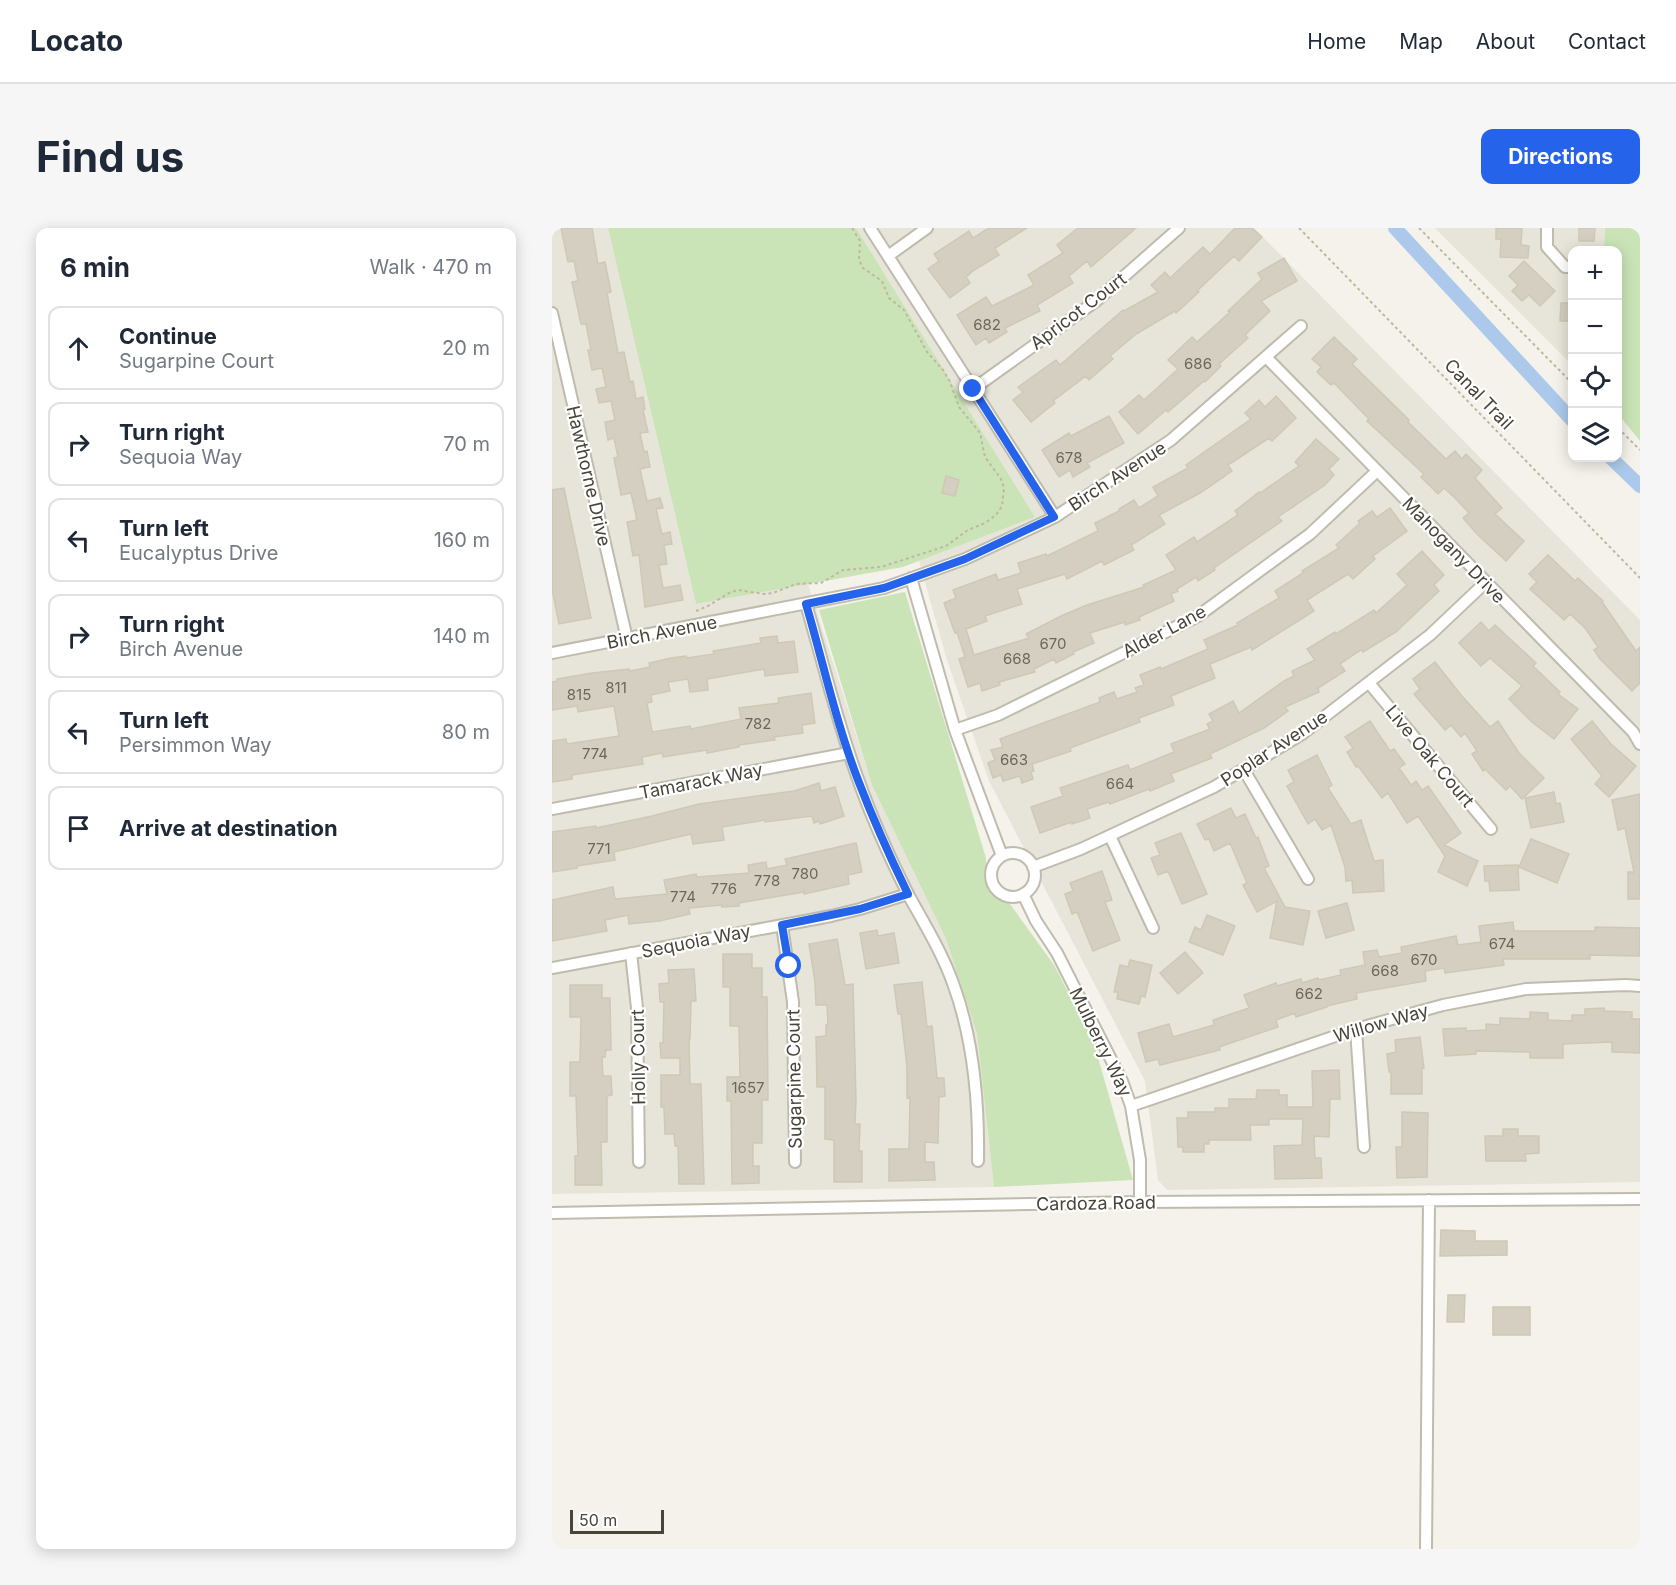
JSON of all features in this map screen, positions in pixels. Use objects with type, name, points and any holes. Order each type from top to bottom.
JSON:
[{"type":"street","points":[[870,228],[1054,517]]},
{"type":"street","points":[[888,256],[927,228]]},
{"type":"street","name":"Apricot Court","points":[[973,389],[1096,301],[1179,228]]},
{"type":"street","points":[[1547,228],[1547,247],[1565,267],[1568,267]]},
{"type":"street","name":"Hawthorne Drive","points":[[552,313],[627,639]]},
{"type":"street","name":"Birch Avenue","points":[[552,653],[884,588],[965,559],[1054,517],[1171,440],[1301,326]]},
{"type":"street","name":"Mahogany Drive","points":[[1266,357],[1633,732],[1640,744]]},
{"type":"street","name":"Alder Lane","points":[[955,730],[998,715],[1198,616],[1310,534],[1377,471]]},
{"type":"street","points":[[911,578],[955,730],[1002,856]]},
{"type":"street","name":"Poplar Avenue","points":[[1033,867],[1081,849],[1215,787],[1302,734],[1430,635],[1486,582]]},
{"type":"street","points":[[806,604],[829,691],[867,801],[894,865],[941,955],[963,1012],[970,1042],[975,1082],[979,1136],[978,1161]]},
{"type":"street","name":"Live Oak Court","points":[[1369,683],[1491,829]]},
{"type":"street","name":"Tamarack Way","points":[[552,809],[849,753]]},
{"type":"street","points":[[1244,770],[1308,879]]},
{"type":"street","points":[[1110,836],[1153,928]]},
{"type":"street","points":[[1008,853],[1016,853],[1029,860],[1033,867],[1035,876],[1031,887],[1023,894],[1008,896],[999,892],[991,881],[991,870],[996,861],[1008,853]]},
{"type":"street","name":"Sequoia Way","points":[[552,968],[860,909],[908,894]]},
{"type":"street","name":"Mulberry Way","points":[[1023,894],[1036,921],[1057,953],[1122,1081],[1131,1106],[1140,1160],[1140,1202]]},
{"type":"street","name":"Sugarpine Court","points":[[782,925],[793,1002],[795,1162]]},
{"type":"street","name":"Holly Court","points":[[632,953],[637,1008],[639,1162]]},
{"type":"street","name":"Willow Way","points":[[1131,1106],[1356,1029],[1443,1005],[1526,989],[1640,986]]},
{"type":"street","points":[[1356,1029],[1364,1147]]},
{"type":"street","name":"Cardoza Road","points":[[552,1213],[1140,1202],[1640,1199]]},
{"type":"street","points":[[1426,1549],[1429,1200]]},
{"type":"path","points":[[696,611],[738,590],[773,594],[796,584],[821,583],[843,570],[881,567],[946,546],[968,530],[986,523],[1002,506],[1004,488],[1001,479],[985,457],[980,433],[959,407],[950,382],[927,352],[904,310],[889,298],[882,282],[863,268],[859,260],[860,241],[852,228]]},
{"type":"path","name":"Canal Trail","points":[[1299,228],[1640,578]]},
{"type":"path","points":[[1419,228],[1568,378]]},
{"type":"path","points":[[1622,433],[1640,450]]},
{"type":"shaded area","points":[[552,228],[608,228],[696,604],[808,584],[872,785],[946,939],[977,1034],[994,1187],[552,1194]]},
{"type":"shaded area","points":[[856,228],[1254,228],[1640,620],[1640,1182],[1167,1190],[1158,1180],[1145,1081],[989,781],[947,660],[919,561],[1035,517]]},
{"type":"shaded area","points":[[1435,228],[1605,228],[1604,246],[1568,246],[1568,361]]},
{"type":"green space","points":[[608,228],[856,228],[1035,517],[903,567],[696,604]]},
{"type":"green space","points":[[1605,228],[1640,228],[1640,441],[1622,419],[1622,246],[1604,246]]},
{"type":"green space","points":[[905,592],[986,858],[986,882],[992,892],[1010,904],[1054,965],[1093,1040],[1133,1180],[994,1187],[977,1034],[946,939],[872,785],[819,610]]},
{"type":"building","points":[[561,228],[592,228],[598,264],[605,262],[611,292],[607,293],[618,353],[624,352],[636,399],[643,397],[645,409],[643,410],[648,432],[640,433],[650,467],[640,469],[647,501],[660,498],[663,508],[656,509],[662,534],[670,532],[672,544],[664,545],[667,564],[659,565],[663,588],[680,585],[683,600],[645,607],[639,555],[633,556],[627,522],[637,520],[631,493],[621,495],[614,458],[618,457],[614,438],[608,440],[605,422],[615,420],[611,401],[599,403],[596,389],[606,387],[602,368],[592,370],[586,324],[581,324],[572,282],[578,281],[574,261],[568,262]]},
{"type":"building","points":[[989,228],[1027,228],[995,248],[999,255],[971,272],[966,277],[970,283],[950,298],[928,269],[939,261],[934,254],[969,231],[973,238]]},
{"type":"building","points":[[1078,228],[1136,228],[1091,267],[1087,261],[1069,276],[1073,283],[1037,305],[1040,311],[1005,328],[1007,332],[989,343],[986,338],[976,345],[957,315],[986,297],[992,306],[1034,285],[1028,275],[1063,253],[1057,245]]},
{"type":"building","points":[[1235,228],[1252,228],[1262,237],[1239,261],[1234,256],[1176,313],[1175,311],[1136,334],[1110,356],[1113,359],[1089,380],[1086,376],[1053,401],[1055,403],[1031,422],[1013,400],[1023,392],[1018,387],[1056,360],[1060,365],[1123,310],[1158,292],[1151,285],[1165,272],[1170,278],[1203,247],[1210,254]]},
{"type":"building","points":[[1496,228],[1522,228],[1521,245],[1529,246],[1528,258],[1500,257],[1501,239],[1496,239]]},
{"type":"building","points":[[1579,228],[1595,228],[1594,241],[1579,241]]},
{"type":"building","points":[[1284,258],[1297,281],[1261,301],[1270,311],[1245,335],[1248,338],[1219,364],[1221,366],[1205,382],[1138,434],[1119,412],[1139,395],[1144,400],[1178,369],[1168,360],[1192,337],[1197,342],[1230,312],[1228,311],[1262,279],[1258,273]]},
{"type":"building","points":[[1524,261],[1555,291],[1540,306],[1529,295],[1522,301],[1512,291],[1518,285],[1509,276]]},
{"type":"building","points":[[1561,303],[1568,303],[1568,321],[1560,321]]},
{"type":"building","points":[[1334,337],[1357,359],[1352,364],[1446,459],[1455,451],[1462,459],[1466,454],[1482,470],[1475,478],[1502,508],[1495,514],[1524,541],[1506,561],[1463,518],[1469,513],[1455,498],[1444,488],[1438,494],[1421,477],[1424,474],[1367,421],[1369,419],[1334,383],[1331,385],[1317,372],[1321,367],[1312,359]]},
{"type":"building","points":[[1276,396],[1296,418],[1272,441],[1269,438],[1228,465],[1232,471],[1200,493],[1159,515],[1165,524],[1131,545],[1134,550],[1104,565],[1102,561],[1067,579],[1065,574],[1017,589],[1022,604],[985,616],[987,621],[966,629],[974,655],[1029,638],[1026,634],[1061,616],[1087,605],[1144,587],[1143,585],[1176,570],[1166,555],[1194,537],[1197,542],[1238,515],[1235,511],[1299,466],[1295,462],[1316,439],[1339,459],[1329,469],[1334,475],[1325,485],[1278,517],[1282,521],[1214,568],[1215,570],[1198,581],[1196,577],[1177,589],[1178,591],[1171,594],[1174,601],[1139,617],[1140,620],[1125,625],[1125,622],[1090,633],[1094,643],[1073,652],[1074,654],[1056,663],[1054,659],[1034,669],[1035,672],[999,682],[1000,685],[982,691],[980,683],[968,687],[959,659],[965,657],[944,603],[956,598],[953,590],[996,574],[998,580],[1021,573],[1018,563],[1046,554],[1047,556],[1098,531],[1095,523],[1119,511],[1134,500],[1139,508],[1158,496],[1153,487],[1188,468],[1186,465],[1251,419],[1245,413],[1259,400],[1265,407]]},
{"type":"building","points":[[1109,416],[1124,443],[1087,463],[1090,467],[1073,477],[1070,470],[1059,477],[1042,450],[1069,433],[1071,436]]},
{"type":"building","points":[[946,476],[959,480],[955,496],[942,493]]},
{"type":"building","points":[[564,488],[591,618],[559,624],[552,589],[552,490]]},
{"type":"building","points":[[1390,508],[1407,531],[1373,556],[1375,559],[1353,579],[1348,574],[1307,600],[1314,611],[1252,650],[1251,647],[1210,664],[1215,678],[1171,696],[1174,705],[1139,718],[1140,722],[1070,748],[1071,751],[1032,764],[1033,779],[1022,783],[1020,776],[1003,781],[1001,775],[993,778],[988,763],[995,760],[991,750],[1003,747],[1000,739],[1100,702],[1099,698],[1114,692],[1117,699],[1137,692],[1135,688],[1144,685],[1140,675],[1160,667],[1161,669],[1208,649],[1204,640],[1238,625],[1237,623],[1279,598],[1275,591],[1339,548],[1336,545],[1360,523],[1358,521],[1372,511],[1377,517]]},
{"type":"building","points":[[1422,551],[1444,575],[1434,585],[1439,591],[1396,632],[1340,664],[1345,671],[1318,688],[1319,692],[1285,707],[1288,711],[1264,728],[1210,754],[1212,758],[1171,774],[1174,781],[1110,804],[1109,802],[1087,809],[1090,818],[1040,833],[1031,807],[1063,796],[1060,788],[1128,765],[1130,770],[1174,752],[1171,744],[1210,729],[1207,724],[1213,721],[1209,714],[1233,701],[1239,713],[1294,676],[1292,671],[1315,660],[1307,649],[1374,610],[1376,613],[1407,585],[1397,574]]},
{"type":"building","points":[[1548,555],[1575,581],[1578,578],[1603,601],[1636,651],[1640,647],[1640,683],[1632,691],[1600,659],[1594,650],[1598,647],[1585,628],[1570,614],[1564,620],[1530,589],[1537,582],[1529,574]]},
{"type":"building","points":[[1481,622],[1489,631],[1495,625],[1536,663],[1533,666],[1560,692],[1558,694],[1578,709],[1554,739],[1532,722],[1509,699],[1522,686],[1490,658],[1481,666],[1459,643]]},
{"type":"building","points":[[777,636],[778,643],[794,641],[798,672],[765,676],[764,669],[707,679],[708,690],[690,692],[688,679],[668,682],[670,691],[651,695],[652,702],[647,703],[652,732],[690,726],[691,729],[741,719],[739,708],[779,703],[778,698],[811,693],[815,723],[802,725],[803,733],[774,737],[775,740],[739,745],[739,747],[707,753],[707,750],[663,757],[662,753],[642,757],[643,764],[572,775],[572,779],[552,782],[552,741],[566,739],[567,744],[619,736],[614,706],[578,712],[577,706],[552,710],[552,682],[558,681],[557,679],[592,673],[629,669],[630,671],[650,667],[649,663],[671,658],[714,654],[713,651],[761,643],[760,638]]},
{"type":"building","points":[[1435,662],[1490,727],[1498,721],[1519,753],[1544,778],[1522,799],[1510,786],[1506,790],[1485,769],[1483,771],[1472,754],[1477,751],[1465,733],[1461,737],[1451,725],[1445,730],[1414,694],[1420,689],[1413,679]]},
{"type":"building","points":[[1370,721],[1390,751],[1394,749],[1405,764],[1399,768],[1411,785],[1416,781],[1422,790],[1428,786],[1461,833],[1444,845],[1478,861],[1467,886],[1438,872],[1445,856],[1418,816],[1407,823],[1388,793],[1382,798],[1358,766],[1356,767],[1347,752],[1353,748],[1345,737]]},
{"type":"building","points":[[1592,721],[1611,744],[1636,766],[1609,797],[1595,784],[1602,776],[1571,739]]},
{"type":"building","points":[[1317,755],[1332,785],[1328,788],[1351,824],[1361,820],[1374,861],[1383,860],[1384,891],[1353,893],[1352,880],[1346,881],[1345,867],[1331,825],[1322,830],[1315,819],[1308,824],[1287,786],[1294,782],[1288,770]]},
{"type":"building","points":[[819,783],[821,791],[835,787],[844,816],[820,824],[819,821],[814,823],[812,816],[722,827],[724,840],[693,844],[691,834],[614,852],[615,860],[552,872],[552,832],[596,826],[596,828],[699,804],[794,791]]},
{"type":"building","points":[[1554,792],[1556,804],[1560,803],[1564,822],[1531,828],[1525,798]]},
{"type":"building","points":[[1640,794],[1640,899],[1628,899],[1628,872],[1634,872],[1625,828],[1618,830],[1612,800]]},
{"type":"building","points":[[1231,808],[1236,818],[1245,814],[1256,838],[1258,837],[1269,866],[1264,868],[1285,907],[1310,911],[1303,945],[1270,938],[1277,901],[1257,912],[1243,885],[1247,883],[1230,843],[1214,851],[1209,839],[1205,840],[1197,824]]},
{"type":"building","points":[[1181,833],[1207,894],[1182,904],[1168,871],[1158,875],[1151,858],[1160,855],[1155,843]]},
{"type":"building","points":[[1531,839],[1569,854],[1557,883],[1519,867]]},
{"type":"building","points":[[856,843],[862,872],[848,875],[849,884],[804,894],[804,892],[739,903],[739,906],[689,908],[690,914],[659,921],[629,924],[628,915],[605,920],[607,931],[552,941],[552,900],[613,887],[615,899],[667,894],[664,880],[696,874],[697,877],[749,873],[748,865],[766,862],[767,869],[787,865],[785,859]]},
{"type":"building","points":[[1518,865],[1519,890],[1490,891],[1489,881],[1485,881],[1484,866]]},
{"type":"building","points":[[1102,871],[1112,900],[1105,902],[1120,940],[1093,951],[1077,912],[1072,914],[1065,894],[1073,891],[1070,883]]},
{"type":"building","points":[[1347,903],[1354,930],[1326,938],[1318,911]]},
{"type":"building","points":[[1207,915],[1235,926],[1223,955],[1189,942],[1195,927],[1201,930]]},
{"type":"building","points":[[1513,922],[1514,931],[1595,931],[1595,927],[1640,928],[1640,956],[1590,955],[1590,959],[1503,959],[1504,965],[1445,973],[1444,968],[1425,971],[1426,981],[1356,993],[1357,999],[1296,1017],[1295,1013],[1276,1020],[1278,1027],[1219,1047],[1220,1050],[1160,1065],[1158,1059],[1146,1062],[1138,1033],[1169,1024],[1173,1037],[1214,1025],[1213,1020],[1249,1008],[1244,995],[1276,983],[1277,986],[1301,979],[1302,983],[1341,975],[1340,970],[1365,965],[1363,952],[1377,950],[1379,957],[1402,953],[1401,947],[1456,936],[1458,945],[1481,942],[1479,926]]},
{"type":"building","points":[[877,930],[878,936],[894,933],[899,963],[866,969],[860,933]]},
{"type":"building","points":[[837,939],[845,985],[853,984],[855,1124],[860,1124],[859,1151],[862,1151],[862,1182],[834,1182],[834,1140],[825,1139],[825,1087],[817,1087],[816,1037],[826,1036],[827,1005],[816,1005],[809,944]]},
{"type":"building","points":[[1185,952],[1203,973],[1178,994],[1160,973]]},
{"type":"building","points":[[723,954],[752,954],[752,968],[762,968],[762,997],[767,997],[768,1100],[762,1100],[762,1143],[753,1143],[753,1166],[759,1166],[759,1183],[732,1184],[731,1101],[727,1101],[727,1077],[740,1077],[739,1026],[730,1026],[730,987],[723,987]]},
{"type":"building","points":[[1130,960],[1152,965],[1145,997],[1141,996],[1139,1004],[1117,999],[1118,992],[1114,992],[1120,965],[1128,967]]},
{"type":"building","points":[[694,969],[696,1001],[691,1001],[690,1084],[701,1084],[704,1184],[679,1184],[678,1146],[675,1146],[674,1134],[665,1134],[664,1107],[661,1107],[661,1075],[680,1075],[680,1058],[661,1058],[660,1043],[663,1043],[664,1002],[660,1002],[659,984],[669,983],[668,970]]},
{"type":"building","points":[[922,982],[927,1027],[932,1026],[937,1078],[944,1078],[945,1096],[939,1097],[938,1143],[925,1142],[925,1162],[934,1162],[935,1180],[889,1181],[889,1149],[909,1149],[910,1097],[907,1098],[907,1067],[901,1014],[898,1014],[894,985]]},
{"type":"building","points":[[570,985],[602,985],[602,998],[610,998],[611,1050],[606,1050],[605,1057],[602,1057],[603,1076],[611,1076],[612,1095],[607,1096],[607,1142],[601,1142],[602,1185],[575,1185],[575,1156],[578,1156],[576,1096],[570,1096],[570,1062],[580,1062],[581,1017],[570,1017]]},
{"type":"building","points":[[1604,1008],[1605,1011],[1632,1012],[1632,1019],[1640,1019],[1640,1053],[1612,1052],[1612,1042],[1563,1044],[1563,1058],[1530,1058],[1530,1052],[1476,1051],[1476,1054],[1445,1056],[1443,1029],[1486,1030],[1486,1024],[1500,1025],[1500,1018],[1530,1019],[1530,1012],[1548,1013],[1548,1020],[1572,1021],[1572,1015],[1585,1015],[1585,1009]]},
{"type":"building","points":[[1420,1037],[1424,1068],[1422,1068],[1422,1094],[1391,1094],[1391,1072],[1389,1072],[1387,1054],[1396,1052],[1395,1040]]},
{"type":"building","points":[[1339,1070],[1340,1099],[1330,1099],[1329,1137],[1314,1136],[1315,1158],[1321,1158],[1322,1178],[1275,1179],[1274,1146],[1302,1145],[1303,1119],[1269,1119],[1269,1125],[1250,1125],[1251,1140],[1209,1140],[1209,1144],[1204,1144],[1204,1152],[1183,1152],[1183,1147],[1178,1147],[1177,1118],[1188,1118],[1188,1112],[1215,1112],[1215,1108],[1229,1108],[1229,1099],[1256,1099],[1257,1090],[1279,1090],[1279,1095],[1287,1095],[1287,1107],[1313,1107],[1312,1071]]},
{"type":"building","points":[[1402,1112],[1428,1113],[1427,1177],[1397,1178],[1396,1147],[1402,1147]]},
{"type":"building","points":[[1503,1129],[1518,1129],[1518,1136],[1539,1136],[1539,1153],[1525,1154],[1526,1161],[1486,1161],[1485,1136],[1503,1136]]},
{"type":"building","points":[[1441,1230],[1475,1231],[1475,1241],[1507,1241],[1507,1255],[1440,1256]]},
{"type":"building","points":[[1448,1295],[1465,1295],[1464,1322],[1447,1322]]},
{"type":"building","points":[[1493,1307],[1530,1307],[1530,1335],[1493,1335]]},
{"type":"waterway","points":[[1395,228],[1568,416]]},
{"type":"waterway","points":[[1615,462],[1640,486]]},
{"type":"route","points":[[789,966],[782,925],[860,909],[908,894],[858,779],[829,691],[806,604],[884,588],[965,559],[1054,517],[973,389]]}]
